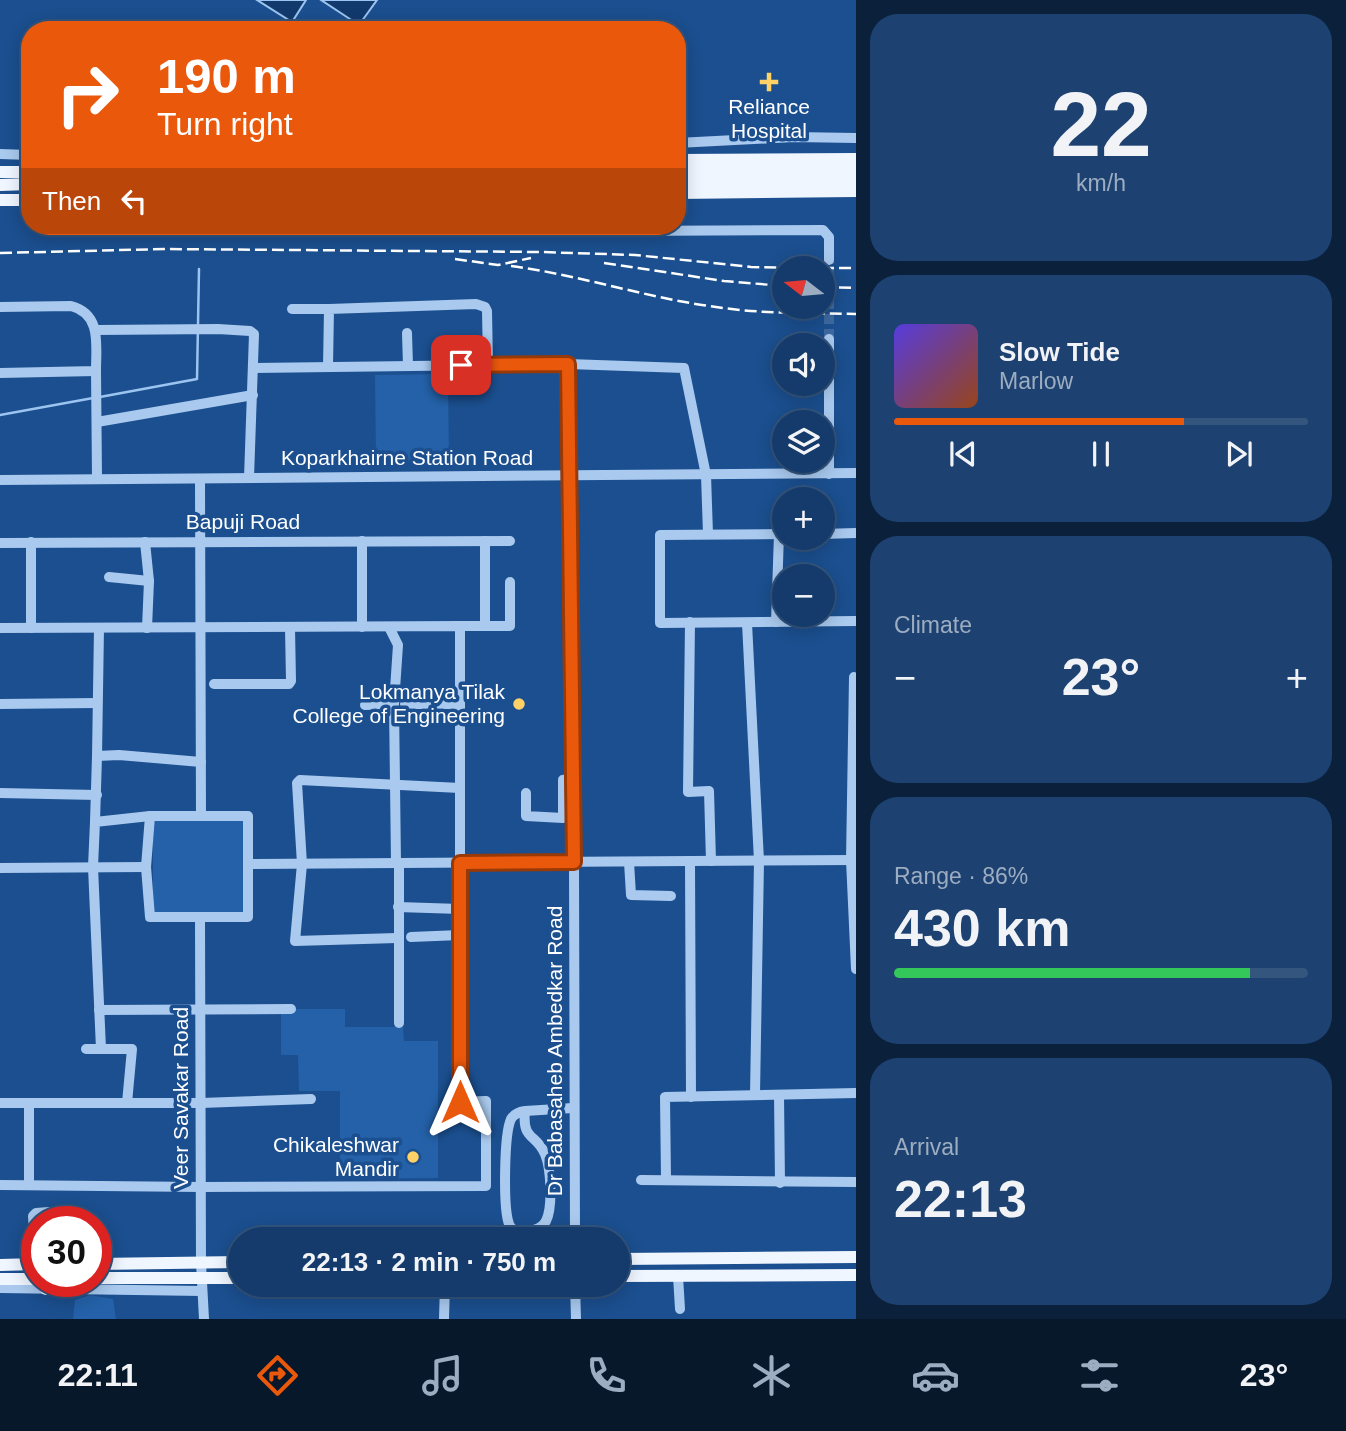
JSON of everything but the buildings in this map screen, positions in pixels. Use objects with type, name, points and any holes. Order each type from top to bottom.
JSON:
[{"type":"main road","points":[[686,160],[856,159]]},
{"type":"main road","points":[[686,171],[856,170]]},
{"type":"main road","points":[[0,172],[21,172]]},
{"type":"main road","points":[[686,182],[856,181]]},
{"type":"main road","points":[[0,185],[21,184]]},
{"type":"main road","points":[[686,193],[856,191]]},
{"type":"main road","points":[[0,200],[21,200]]},
{"type":"main road","points":[[630,1259],[856,1257]]},
{"type":"main road","points":[[112,1264],[228,1262]]},
{"type":"main road","points":[[0,1265],[21,1264]]},
{"type":"main road","points":[[630,1276],[856,1275]]},
{"type":"main road","points":[[112,1279],[228,1278]]},
{"type":"main road","points":[[0,1279],[21,1281]]},
{"type":"street","points":[[686,143],[794,137],[856,138]]},
{"type":"street","points":[[0,154],[21,155]]},
{"type":"street","points":[[686,231],[823,230],[829,237],[829,256]]},
{"type":"street","points":[[292,309],[481,305],[487,311],[488,365]]},
{"type":"street","points":[[0,307],[71,306],[80,308],[89,316],[96,330],[97,479]]},
{"type":"street","points":[[328,367],[329,309]]},
{"type":"street","points":[[96,330],[218,329],[250,331],[254,334],[250,478]]},
{"type":"street","points":[[407,333],[408,366]]},
{"type":"street","points":[[254,368],[568,364],[684,368],[706,475],[708,534]]},
{"type":"street","name":"Dr Babasaheb Ambedkar Road","points":[[568,364],[575,1227]]},
{"type":"street","points":[[0,373],[96,376]]},
{"type":"street","points":[[97,422],[253,395]]},
{"type":"street","points":[[829,396],[829,474]]},
{"type":"street","name":"Koparkhairne Station Road","points":[[0,480],[856,473]]},
{"type":"street","points":[[200,479],[201,816]]},
{"type":"street","points":[[835,534],[856,533]]},
{"type":"street","points":[[772,534],[660,535],[660,623],[772,622]]},
{"type":"street","points":[[362,541],[362,627]]},
{"type":"street","points":[[485,541],[485,626]]},
{"type":"street","name":"Bapuji Road","points":[[0,542],[510,541]]},
{"type":"street","points":[[31,542],[31,628]]},
{"type":"street","points":[[145,542],[149,581],[147,628]]},
{"type":"street","points":[[109,577],[149,581]]},
{"type":"street","points":[[0,628],[510,626],[510,582]]},
{"type":"street","points":[[835,621],[856,621]]},
{"type":"street","points":[[690,622],[688,792],[709,791],[710,861]]},
{"type":"street","points":[[747,623],[759,861],[755,1096]]},
{"type":"street","points":[[0,1185],[486,1186],[486,1101],[460,1102],[460,626]]},
{"type":"street","points":[[389,627],[398,645],[400,704],[394,783],[399,1023]]},
{"type":"street","points":[[99,628],[97,796],[93,867],[101,1049]]},
{"type":"street","points":[[214,684],[289,684],[290,628]]},
{"type":"street","points":[[854,677],[853,860],[856,969]]},
{"type":"street","points":[[0,704],[97,703]]},
{"type":"street","points":[[365,705],[460,704]]},
{"type":"street","points":[[97,755],[201,762]]},
{"type":"street","points":[[397,938],[295,941],[302,864],[296,786],[298,781],[394,783],[460,788]]},
{"type":"street","points":[[0,793],[97,796]]},
{"type":"street","points":[[526,793],[526,816],[570,818]]},
{"type":"street","points":[[95,822],[150,816],[248,816],[248,917],[150,917],[146,867],[150,816]]},
{"type":"street","points":[[248,864],[853,860]]},
{"type":"street","points":[[690,861],[691,1097]]},
{"type":"street","points":[[629,862],[631,895],[671,896]]},
{"type":"street","points":[[0,868],[146,867]]},
{"type":"street","points":[[398,907],[460,909]]},
{"type":"street","name":"Veer Savakar Road","points":[[200,917],[201,1278],[204,1319]]},
{"type":"street","points":[[411,937],[460,935]]},
{"type":"street","points":[[99,1010],[291,1009]]},
{"type":"street","points":[[86,1049],[132,1049],[127,1103]]},
{"type":"street","points":[[666,1179],[665,1097],[856,1093]]},
{"type":"street","points":[[779,1095],[780,1183]]},
{"type":"street","points":[[0,1104],[201,1103],[311,1099]]},
{"type":"street","points":[[29,1103],[29,1184]]},
{"type":"street","points":[[524,1111],[527,1134],[538,1143],[545,1155],[550,1201],[545,1222],[534,1231],[516,1232],[509,1226],[505,1202],[507,1139],[512,1117],[524,1111],[573,1108]]},
{"type":"street","points":[[641,1180],[856,1182]]},
{"type":"street","points":[[678,1276],[680,1308]]},
{"type":"street","points":[[0,1288],[21,1286]]},
{"type":"street","points":[[112,1287],[202,1292]]},
{"type":"street","points":[[444,1319],[445,1297]]},
{"type":"street","points":[[575,1297],[576,1319]]},
{"type":"shaded area","points":[[257,0],[306,0],[290,21]]},
{"type":"shaded area","points":[[321,0],[377,0],[362,21],[353,21]]},
{"type":"shaded area","points":[[448,374],[449,461],[376,462],[375,375]]},
{"type":"shaded area","points":[[153,820],[244,820],[244,912],[153,913]]},
{"type":"shaded area","points":[[281,1009],[345,1009],[345,1027],[403,1027],[404,1041],[438,1041],[438,1178],[340,1179],[340,1091],[299,1091],[298,1055],[281,1055]]},
{"type":"shaded area","points":[[84,1297],[113,1299],[116,1319],[73,1319],[75,1300]]},
{"type":"waterway","points":[[100,397],[197,379],[199,269]]},
{"type":"waterway","points":[[0,415],[93,398]]},
{"type":"tunnel","points":[[829,319],[829,333]]},
{"type":"railway","points":[[0,253],[165,249],[541,252],[635,255],[772,267]]},
{"type":"railway","points":[[455,259],[498,265],[531,258]]},
{"type":"railway","points":[[604,263],[724,281],[772,285]]},
{"type":"railway","points":[[511,266],[716,307],[768,312],[856,314]]},
{"type":"railway","points":[[835,268],[856,268]]},
{"type":"railway","points":[[835,287],[856,288]]},
{"type":"place","name":"Reliance Hospital","points":[[769,82]]},
{"type":"place","name":"Lokmanya Tilak College of Engineering","points":[[519,704]]},
{"type":"place","name":"Chikaleshwar Mandir","points":[[413,1157]]},
{"type":"route","points":[[460,1102],[460,863],[574,862],[568,364],[461,365]]}]
